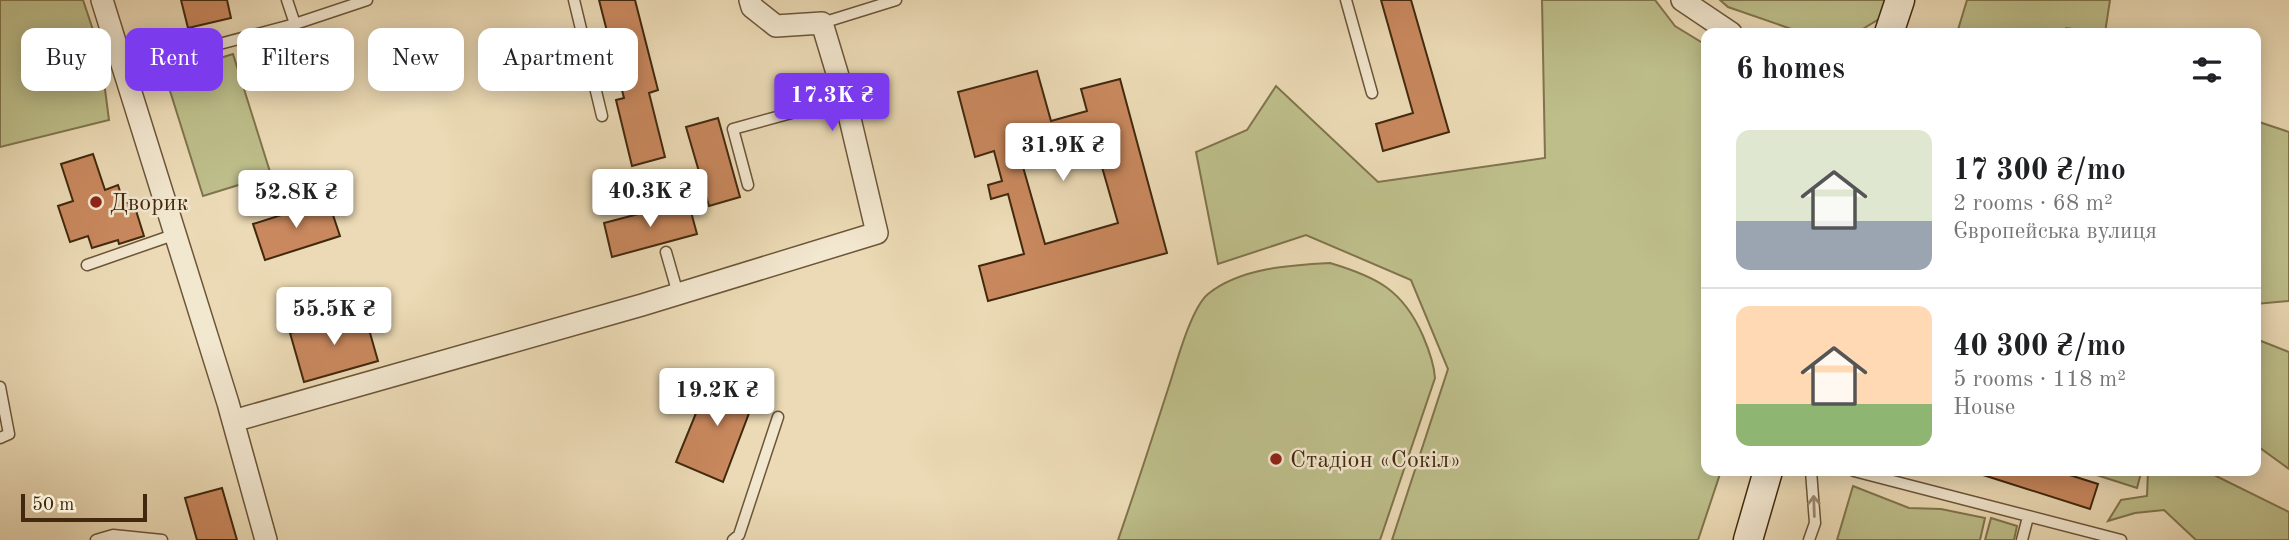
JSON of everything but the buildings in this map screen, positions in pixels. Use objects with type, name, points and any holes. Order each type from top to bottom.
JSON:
[{"type":"main road","points":[[1891,28],[1900,0]]},
{"type":"main road","points":[[1748,540],[1767,476]]},
{"type":"street","points":[[102,0],[125,68]]},
{"type":"street","points":[[233,421],[678,294],[877,233],[848,106],[822,23],[776,26],[752,7],[750,0]]},
{"type":"street","points":[[1682,0],[1724,28]]},
{"type":"street","points":[[132,91],[233,421],[266,540]]},
{"type":"lane","points":[[287,0],[295,24]]},
{"type":"lane","points":[[223,43],[295,24],[367,0]]},
{"type":"lane","points":[[573,0],[602,116]]},
{"type":"lane","points":[[822,23],[896,0]]},
{"type":"lane","points":[[1346,0],[1372,93]]},
{"type":"lane","points":[[748,184],[733,129],[795,112],[848,106]]},
{"type":"lane","points":[[87,265],[176,234]]},
{"type":"lane","points":[[666,251],[678,294]]},
{"type":"lane","points":[[0,387],[9,434],[0,438]]},
{"type":"lane","points":[[733,540],[739,535],[778,417]]},
{"type":"lane","points":[[1810,540],[1815,523],[1811,476]]},
{"type":"lane","points":[[1873,476],[2028,517],[2075,534],[2121,540]]},
{"type":"lane","points":[[2022,540],[2028,517]]},
{"type":"lane","points":[[96,540],[113,535],[162,540]]},
{"type":"green space","points":[[0,0],[83,0],[92,28],[21,28],[21,91],[105,91],[109,120],[0,147]]},
{"type":"green space","points":[[1542,0],[1655,0],[1675,26],[1701,42],[1701,476],[1719,476],[1698,540],[1392,540],[1448,369],[1411,280],[1306,235],[1218,264],[1196,152],[1247,130],[1276,86],[1378,182],[1545,158]]},
{"type":"green space","points":[[1720,0],[1885,0],[1879,19],[1864,28],[1789,28],[1728,7]]},
{"type":"green space","points":[[1967,0],[2110,0],[2106,28],[1959,28]]},
{"type":"green space","points":[[233,54],[237,67],[237,91],[245,91],[271,175],[203,196],[170,91],[223,91],[223,57]]},
{"type":"green space","points":[[2261,123],[2289,132],[2289,301],[2261,304]]},
{"type":"green space","name":"Стадіон «Сокіл»","points":[[1330,263],[1375,280],[1397,296],[1415,320],[1434,367],[1435,378],[1380,540],[1118,540],[1184,340],[1201,302],[1221,285],[1250,273]]},
{"type":"green space","points":[[2261,341],[2289,352],[2289,469],[2261,449]]},
{"type":"green space","points":[[2100,476],[2140,476],[2137,488]]},
{"type":"green space","points":[[2148,476],[2216,476],[2289,512],[2289,540],[2196,540],[2164,510],[2135,513],[2108,521],[2121,500],[2147,496]]},
{"type":"green space","points":[[1853,486],[1909,508],[1941,509],[1985,518],[1980,540],[1837,540]]},
{"type":"green space","points":[[1991,518],[2017,526],[2014,540],[1985,540]]},
{"type":"place","name":"Дворик","points":[[96,202]]},
{"type":"place","name":"Стадіон «Сокіл»","points":[[1276,459]]}]
